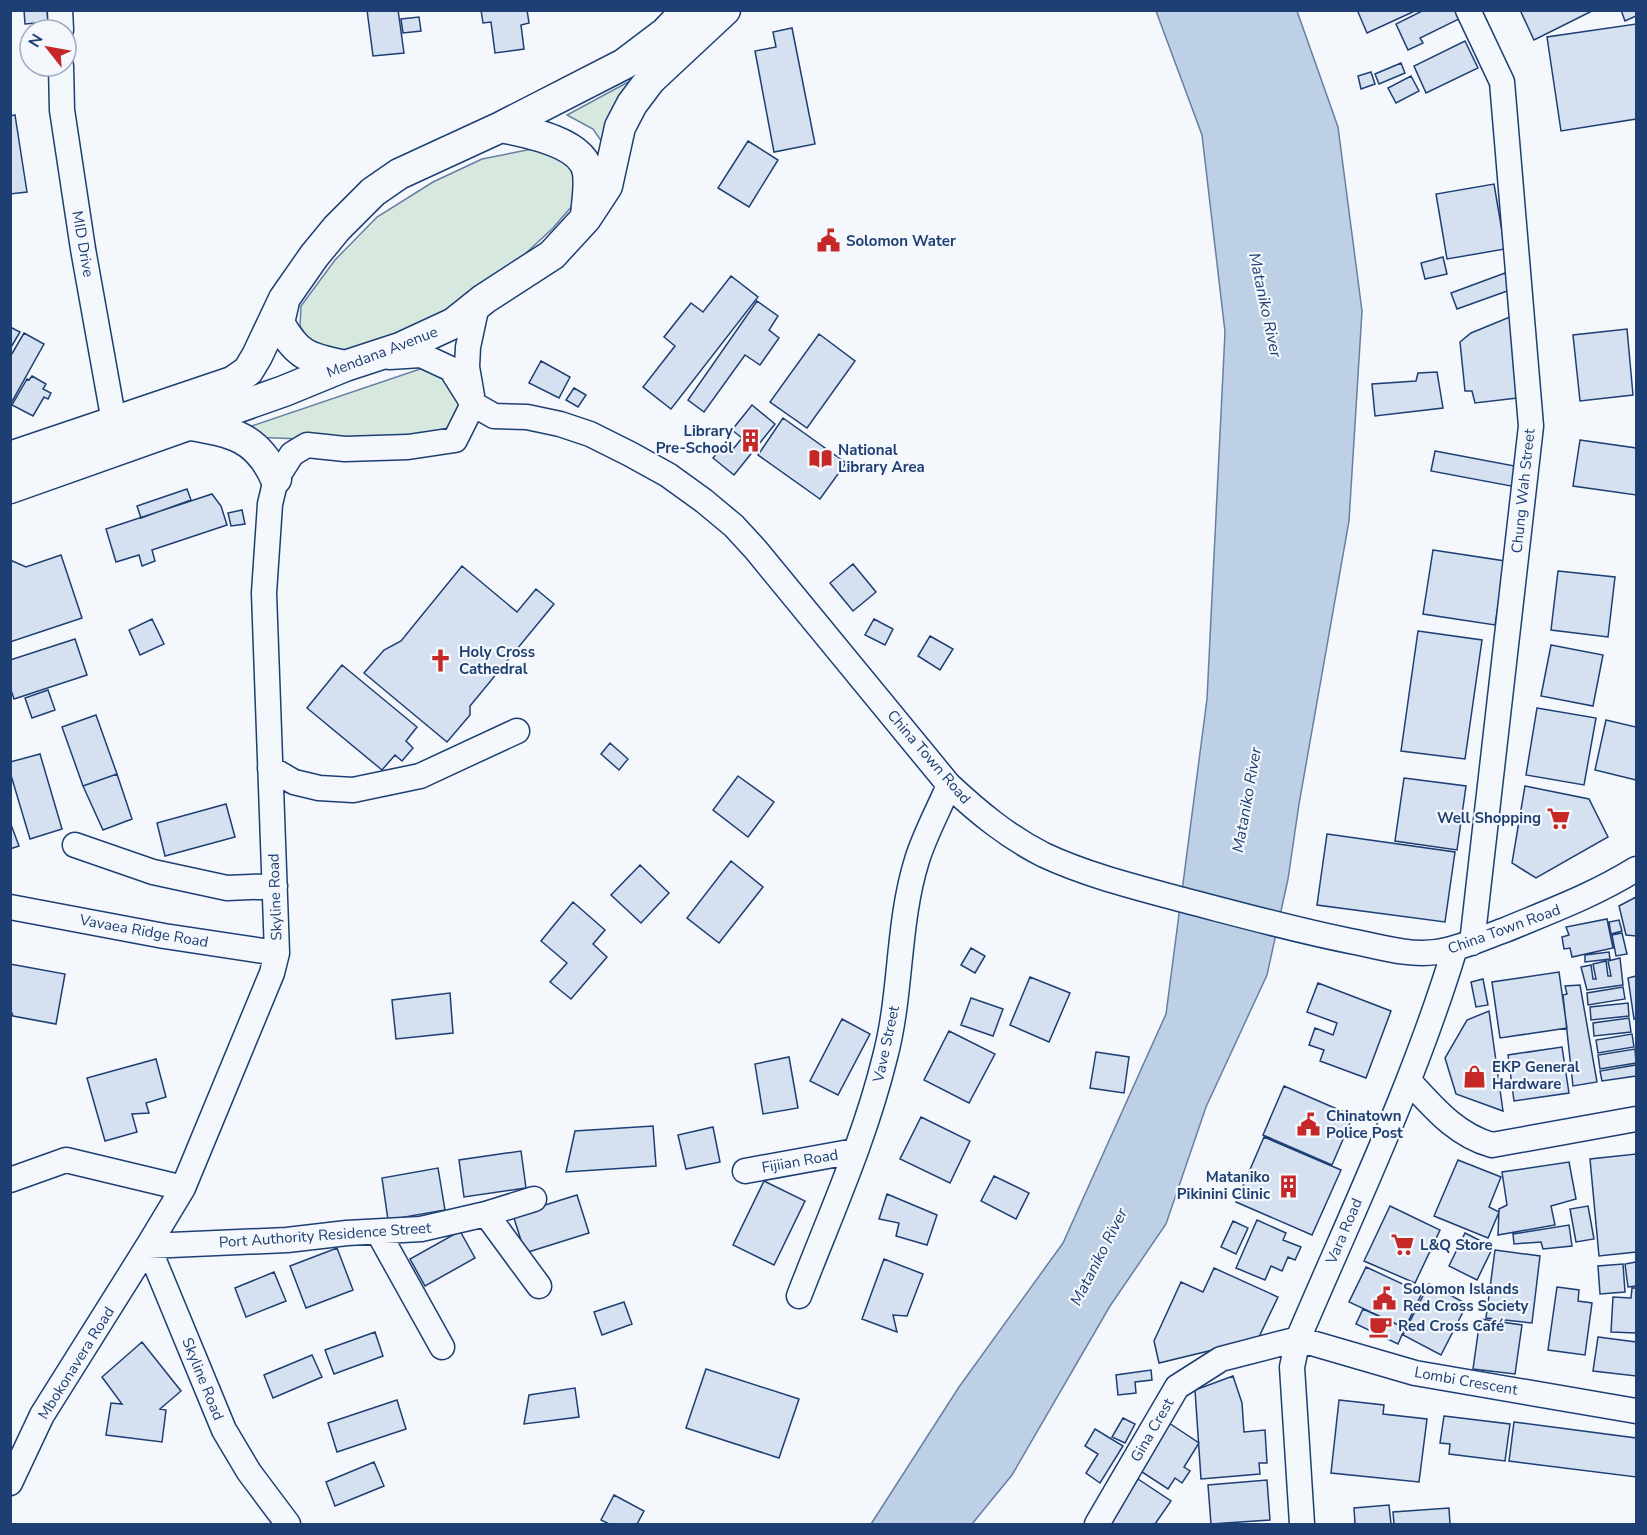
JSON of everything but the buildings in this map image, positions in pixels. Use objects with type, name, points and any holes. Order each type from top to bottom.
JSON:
[{"type":"main road","points":[[10,457],[232,382],[248,371],[284,299],[314,256],[337,228],[373,192],[399,174],[501,127],[624,64],[665,33],[687,10]]},
{"type":"main road","name":"Mendana Avenue","points":[[10,488],[284,391],[439,331],[454,322],[552,255],[586,218],[607,186],[620,127],[633,104],[650,80],[725,10]]},
{"type":"main road","points":[[501,127],[530,132],[564,144],[581,157],[588,172],[586,218]]},
{"type":"main road","points":[[284,299],[279,323],[299,351],[313,359],[345,366]]},
{"type":"main road","points":[[189,425],[222,430],[244,438],[259,450],[276,479]]},
{"type":"street","name":"Chung Wah Street","points":[[1463,945],[1531,426],[1502,82],[1468,10]]},
{"type":"street","name":"MID Drive","points":[[61,78],[65,132],[114,422]]},
{"type":"street","points":[[473,404],[468,347],[477,305]]},
{"type":"street","points":[[377,356],[421,355],[451,369],[473,404]]},
{"type":"street","name":"China Town Road","points":[[473,404],[494,416],[527,417],[560,424],[590,434],[668,475],[704,501],[734,526],[756,550],[949,785],[978,812],[1033,848],[1079,869],[1116,882],[1305,932],[1416,954],[1437,952],[1463,945],[1566,906],[1604,889],[1636,869]]},
{"type":"street","name":"Skyline Road","points":[[288,1524],[249,1472],[224,1430],[201,1380],[170,1295],[148,1246],[183,1188],[272,973],[277,953],[264,593],[270,504],[276,479],[292,454],[307,445],[345,449],[408,447],[455,440],[473,404]]},
{"type":"street","points":[[270,768],[294,782],[320,788],[353,790],[420,776],[517,731]]},
{"type":"street","name":"Vave Street","points":[[799,1296],[871,1110],[886,1055],[896,1001],[908,905],[917,860],[949,785]]},
{"type":"street","points":[[75,845],[153,872],[227,888],[275,886]]},
{"type":"street","name":"Vavaea Ridge Road","points":[[10,907],[164,936],[277,953]]},
{"type":"street","name":"Vara Road","points":[[1302,1524],[1292,1367],[1298,1339],[1409,1081],[1463,945]]},
{"type":"street","points":[[1409,1081],[1441,1116],[1476,1141],[1492,1145],[1636,1119]]},
{"type":"street","name":"Fijiian Road","points":[[745,1171],[855,1151]]},
{"type":"street","points":[[10,1180],[66,1160],[183,1188]]},
{"type":"street","name":"Port Authority Residence Street","points":[[148,1246],[287,1240],[421,1229],[486,1214],[534,1198]]},
{"type":"street","points":[[486,1214],[539,1286]]},
{"type":"street","points":[[378,1232],[442,1347]]},
{"type":"street","name":"Mbokonavera Road","points":[[10,1483],[42,1415],[148,1246]]},
{"type":"street","name":"Lombi Crescent","points":[[1298,1339],[1415,1373],[1636,1411]]},
{"type":"street","name":"Gina Crest","points":[[1096,1524],[1177,1387],[1221,1359],[1298,1339]]},
{"type":"shaded area","points":[[643,74],[609,152],[593,129],[567,115]]},
{"type":"shaded area","points":[[532,149],[570,160],[579,188],[572,206],[553,228],[510,268],[451,309],[401,334],[342,354],[323,351],[307,337],[300,326],[301,306],[335,260],[377,217],[433,182],[482,159]]},
{"type":"shaded area","points":[[436,367],[457,389],[461,412],[455,423],[443,434],[331,440],[249,437],[234,432],[423,368]]},
{"type":"water","name":"Mataniko River","points":[[1156,11],[1297,11],[1338,127],[1362,311],[1349,521],[1288,879],[1267,975],[1206,1107],[1166,1224],[1110,1306],[1012,1475],[972,1524],[871,1524],[959,1387],[1063,1243],[1166,1014],[1207,699],[1225,332],[1202,135]]},
{"type":"place","name":"Solomon Water","points":[[828,241]]},
{"type":"place","name":"Library Pre-School","points":[[751,440]]},
{"type":"place","name":"National Library Area","points":[[820,459]]},
{"type":"place","name":"Holy Cross Cathedral","points":[[441,661]]},
{"type":"place","name":"Well Shopping","points":[[1559,818]]},
{"type":"place","name":"EKP General Hardware","points":[[1474,1076]]},
{"type":"place","name":"Chinatown Police Post","points":[[1308,1125]]},
{"type":"place","name":"Mataniko Pikinini Clinic","points":[[1288,1186]]},
{"type":"place","name":"L&Q Store","points":[[1402,1245]]},
{"type":"place","name":"Solomon Islands Red Cross Society","points":[[1385,1298]]},
{"type":"place","name":"Red Cross Café","points":[[1380,1326]]}]
